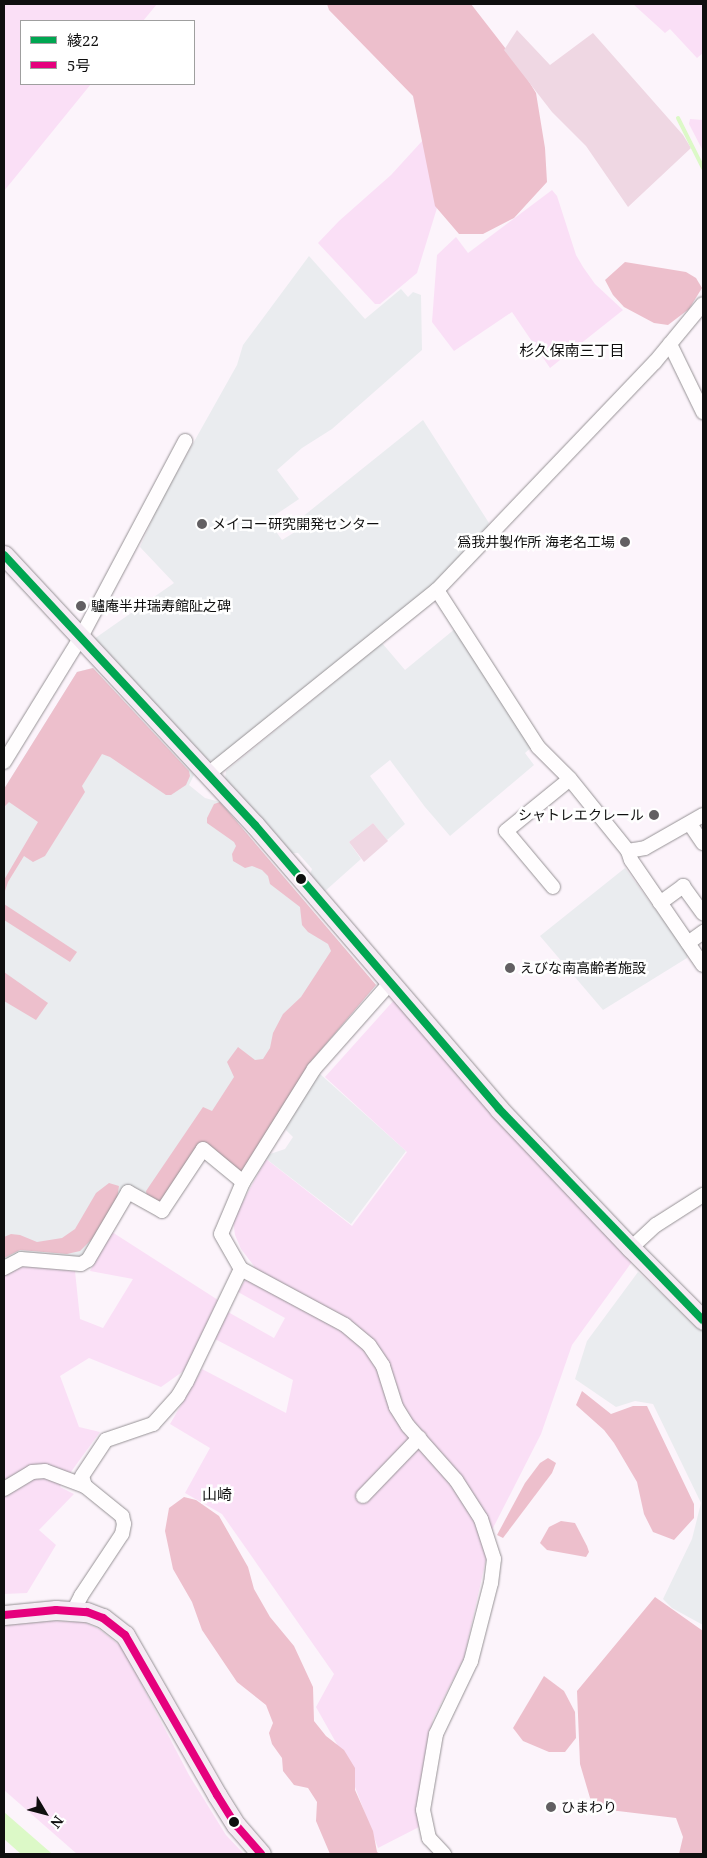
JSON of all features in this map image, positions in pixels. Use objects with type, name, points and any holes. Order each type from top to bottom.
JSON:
[{"type":"main road","points":[[4,555],[255,825],[500,1109],[631,1248],[703,1320]]},
{"type":"main road","points":[[4,1615],[74,1610],[87,1612],[103,1618],[125,1635],[216,1795],[236,1825],[261,1854]]},
{"type":"street","points":[[208,774],[436,590],[670,344],[703,304]]},
{"type":"street","points":[[670,344],[703,412]]},
{"type":"street","points":[[4,762],[81,637],[185,441]]},
{"type":"street","points":[[436,590],[538,747],[570,779],[628,850],[631,860],[703,965]]},
{"type":"street","points":[[553,887],[506,831],[570,779]]},
{"type":"street","points":[[628,850],[645,848],[703,816]]},
{"type":"street","points":[[690,824],[703,843]]},
{"type":"street","points":[[660,903],[683,886],[703,914]]},
{"type":"street","points":[[688,943],[703,932]]},
{"type":"street","points":[[390,983],[314,1070],[243,1182],[221,1234],[241,1269],[345,1325],[369,1345],[383,1366],[396,1407],[419,1438],[456,1480],[481,1519],[494,1559],[471,1661],[436,1734],[423,1810],[428,1838],[444,1854]]},
{"type":"street","points":[[4,1268],[22,1259],[81,1264],[88,1260],[128,1192],[162,1211],[203,1149],[243,1182]]},
{"type":"street","points":[[631,1248],[656,1226],[703,1195]]},
{"type":"street","points":[[85,1486],[82,1476],[85,1469],[106,1440],[153,1424],[178,1396],[241,1269]]},
{"type":"street","points":[[363,1496],[419,1438]]},
{"type":"street","points":[[4,1489],[32,1472],[45,1471],[85,1486],[122,1516],[124,1524],[122,1534],[81,1596],[74,1610]]},
{"type":"shaded area","points":[[4,4],[157,4],[144,20],[20,20],[20,85],[90,85],[4,191]]},
{"type":"shaded area","points":[[327,4],[471,4],[520,67],[536,93],[545,148],[547,182],[514,218],[483,234],[459,234],[435,206],[413,96],[329,10]]},
{"type":"shaded area","points":[[633,4],[703,4],[703,53],[697,58],[670,29],[665,33]]},
{"type":"shaded area","points":[[517,30],[550,65],[593,33],[683,135],[691,148],[628,207],[586,146],[552,112],[504,50]]},
{"type":"shaded area","points":[[690,119],[703,120],[703,151],[689,124]]},
{"type":"shaded area","points":[[423,140],[438,187],[437,208],[417,273],[380,304],[375,304],[318,243],[339,221],[391,175]]},
{"type":"shaded area","points":[[552,190],[557,196],[576,255],[583,267],[595,284],[623,310],[550,368],[512,312],[454,351],[432,322],[437,255],[456,237],[468,253]]},
{"type":"shaded area","points":[[309,256],[365,319],[401,289],[408,297],[413,292],[421,295],[422,350],[332,429],[302,448],[277,470],[299,499],[268,520],[282,540],[295,532],[296,522],[423,420],[489,523],[487,530],[433,588],[215,761],[208,760],[94,639],[174,583],[140,547],[158,506],[237,365],[243,345]]},
{"type":"shaded area","points":[[625,262],[686,272],[696,278],[702,288],[689,309],[668,325],[654,323],[624,307],[613,295],[605,280]]},
{"type":"shaded area","points":[[456,628],[533,746],[525,753],[534,765],[450,836],[425,807],[390,760],[370,776],[405,824],[387,840],[373,823],[349,842],[361,859],[324,892],[310,874],[312,869],[298,853],[292,853],[225,779],[226,771],[382,643],[405,670]]},
{"type":"shaded area","points":[[93,668],[194,775],[189,785],[205,798],[220,802],[376,985],[308,1065],[247,1171],[203,1142],[159,1204],[128,1185],[84,1257],[4,1263],[4,789],[77,672]]},
{"type":"shaded area","points":[[93,668],[189,771],[190,776],[186,785],[171,795],[166,795],[110,757],[102,754],[82,786],[85,792],[45,856],[33,862],[24,856],[8,882],[4,894],[4,880],[38,822],[9,802],[4,807],[4,789],[77,672]]},
{"type":"shaded area","points":[[220,802],[376,985],[308,1065],[247,1171],[239,1172],[204,1142],[164,1203],[159,1204],[147,1197],[146,1191],[203,1107],[212,1111],[234,1077],[227,1062],[238,1047],[255,1060],[263,1059],[270,1048],[273,1033],[283,1014],[301,997],[331,951],[328,944],[308,932],[302,925],[300,907],[270,884],[268,876],[262,870],[252,866],[245,868],[233,861],[232,854],[236,846],[234,842],[207,823],[207,818],[214,804]]},
{"type":"shaded area","points":[[373,823],[388,841],[364,862],[349,842]]},
{"type":"shaded area","points":[[625,868],[688,954],[687,958],[603,1010],[540,936]]},
{"type":"shaded area","points":[[4,904],[77,952],[70,962],[4,920]]},
{"type":"shaded area","points":[[4,972],[48,1003],[36,1020],[4,1001]]},
{"type":"shaded area","points":[[395,999],[634,1259],[572,1345],[541,1434],[493,1528],[464,1658],[433,1719],[420,1797],[419,1827],[378,1848],[343,1755],[316,1707],[334,1674],[222,1514],[185,1493],[210,1448],[170,1424],[202,1369],[286,1413],[293,1380],[215,1339],[228,1312],[274,1338],[285,1318],[238,1292],[254,1266],[241,1249],[235,1235],[233,1220],[266,1159],[352,1226],[407,1152],[325,1077]]},
{"type":"shaded area","points":[[320,1074],[406,1151],[351,1224],[265,1158],[267,1155],[285,1149],[293,1137],[286,1130],[286,1123]]},
{"type":"shaded area","points":[[109,1183],[119,1186],[117,1199],[92,1239],[80,1251],[67,1254],[20,1250],[4,1258],[4,1237],[11,1234],[20,1235],[37,1242],[62,1238],[75,1229],[96,1193]]},
{"type":"shaded area","points":[[112,1232],[218,1300],[185,1370],[161,1387],[89,1358],[60,1376],[79,1427],[100,1432],[60,1487],[74,1494],[39,1530],[56,1545],[27,1593],[4,1594],[4,1273],[19,1265],[75,1271],[80,1319],[103,1328],[133,1279],[90,1271]]},
{"type":"shaded area","points":[[638,1272],[703,1331],[703,1625],[672,1608],[663,1599],[692,1539],[701,1503],[653,1404],[635,1401],[616,1407],[575,1379],[587,1341]]},
{"type":"shaded area","points":[[582,1391],[611,1414],[633,1406],[647,1406],[694,1504],[694,1518],[674,1540],[653,1532],[644,1514],[637,1482],[614,1443],[604,1430],[576,1405]]},
{"type":"shaded area","points":[[548,1458],[556,1463],[552,1473],[503,1538],[497,1535],[525,1483],[540,1463]]},
{"type":"shaded area","points":[[184,1497],[196,1500],[219,1516],[248,1567],[254,1589],[270,1617],[294,1646],[313,1687],[314,1721],[326,1736],[344,1750],[355,1768],[355,1790],[373,1831],[377,1852],[380,1854],[330,1854],[316,1821],[317,1802],[308,1788],[294,1785],[283,1771],[282,1758],[272,1744],[269,1733],[273,1723],[266,1705],[237,1682],[202,1630],[192,1602],[173,1569],[165,1531],[169,1508]]},
{"type":"shaded area","points":[[561,1521],[575,1523],[589,1552],[586,1557],[547,1550],[540,1543],[549,1527]]},
{"type":"shaded area","points":[[655,1597],[703,1631],[703,1854],[679,1854],[683,1837],[676,1818],[593,1808],[580,1764],[577,1691]]},
{"type":"shaded area","points":[[51,1621],[84,1622],[99,1629],[122,1647],[189,1775],[226,1835],[244,1854],[77,1854],[4,1790],[4,1625]]},
{"type":"shaded area","points":[[544,1676],[564,1691],[575,1712],[576,1738],[565,1752],[549,1752],[523,1741],[513,1728]]},
{"type":"shaded area","points":[[4,1812],[52,1854],[21,1854],[4,1839]]},
{"type":"waterway","points":[[678,118],[703,168]]},
{"type":"transit line","name":"綾22","points":[[4,555],[255,825],[499,1109],[703,1320]]},
{"type":"transit line","name":"5号","points":[[4,1615],[56,1610],[87,1612],[103,1618],[125,1635],[217,1795],[236,1825],[261,1854]]},
{"type":"place","name":"メイコー研究開発センター","points":[[202,524]]},
{"type":"place","name":"爲我井製作所 海老名工場","points":[[625,542]]},
{"type":"place","name":"驢庵半井瑞寿館阯之碑","points":[[81,606]]},
{"type":"place","name":"シャトレエクレール","points":[[654,815]]},
{"type":"place","name":"えびな南高齢者施設","points":[[510,968]]},
{"type":"place","name":"ひまわり","points":[[551,1807]]},
{"type":"district","name":"杉久保南三丁目","points":[[572,351]]},
{"type":"district","name":"山崎","points":[[217,1495]]}]
